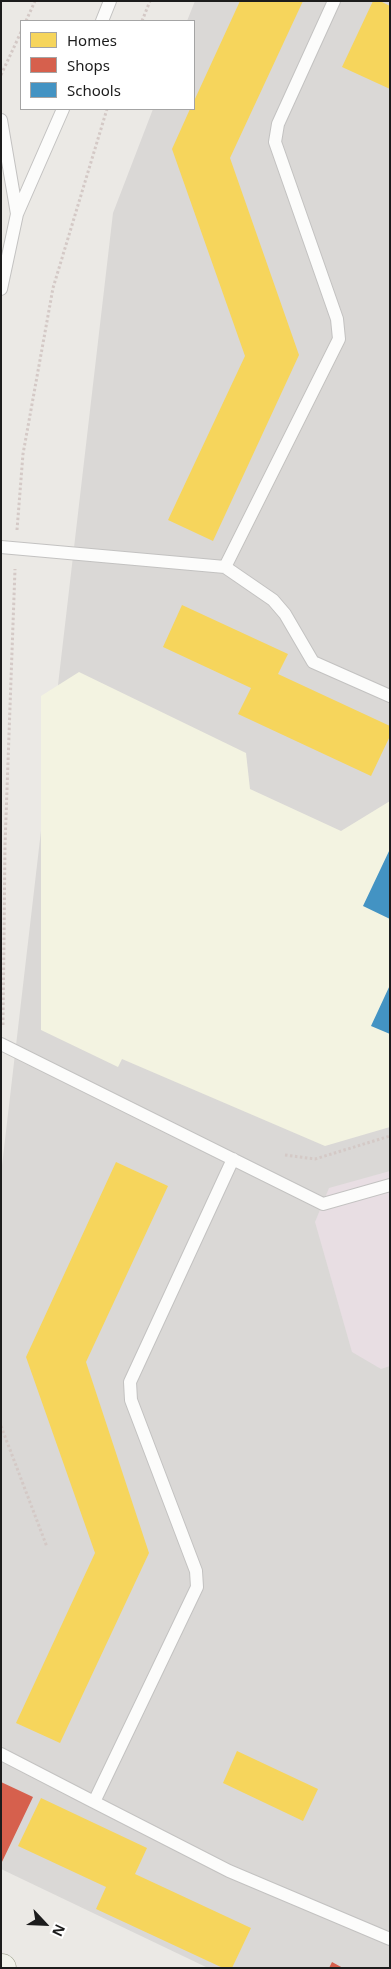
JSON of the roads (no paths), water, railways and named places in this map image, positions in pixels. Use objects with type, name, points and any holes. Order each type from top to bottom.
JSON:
[{"type":"lane","points":[[102,20],[110,1]]},
{"type":"lane","points":[[225,567],[338,339],[338,318],[275,142],[278,124],[334,1]]},
{"type":"lane","points":[[1,289],[17,214],[63,110]]},
{"type":"lane","points":[[1,120],[17,214]]},
{"type":"lane","points":[[1,547],[225,567],[273,600],[285,614],[313,662],[390,696]]},
{"type":"lane","points":[[2,1045],[323,1204],[390,1185]]},
{"type":"lane","points":[[94,1802],[197,1587],[196,1570],[132,1400],[130,1382],[233,1159]]},
{"type":"lane","points":[[1,1754],[229,1871],[390,1939]]}]
